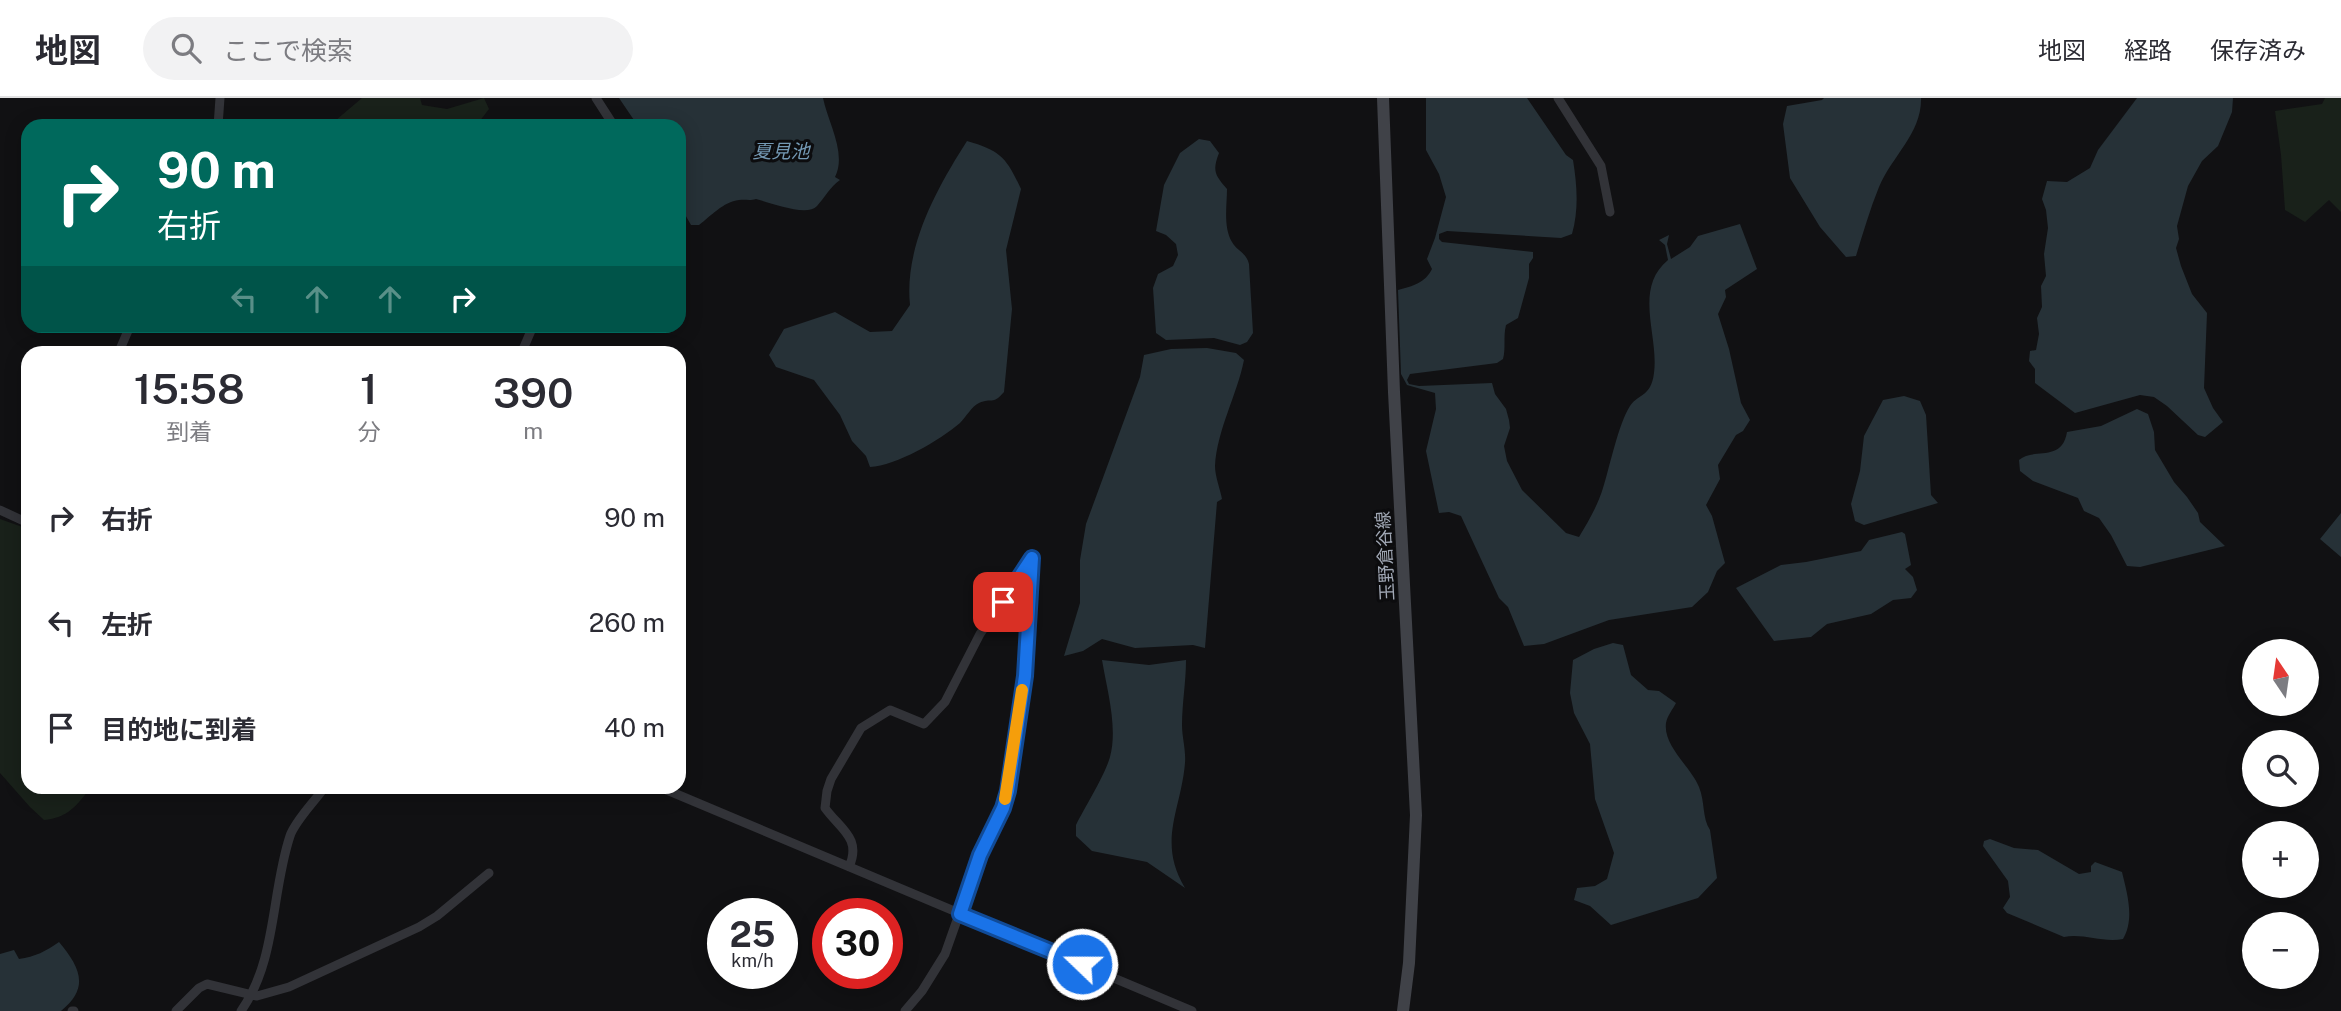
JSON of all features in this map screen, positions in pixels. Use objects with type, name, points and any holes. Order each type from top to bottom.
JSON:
[{"type":"main road","name":"玉野倉谷線","points":[[1383,98],[1394,392],[1416,815],[1409,964],[1403,1011]]},
{"type":"street","points":[[218,119],[220,98]]},
{"type":"street","points":[[596,98],[610,119]]},
{"type":"street","points":[[1558,98],[1601,166],[1610,212]]},
{"type":"street","points":[[0,510],[21,520]]},
{"type":"street","points":[[849,867],[854,855],[852,841],[825,808],[831,779],[861,728],[890,710],[924,724],[945,702],[980,634],[1032,558],[1025,676],[1008,791],[1003,808],[980,855],[945,954],[922,991],[905,1011]]},
{"type":"street","points":[[241,1011],[251,995],[264,963],[291,833],[320,794]]},
{"type":"street","points":[[676,794],[1192,1011]]},
{"type":"street","points":[[176,1011],[206,984],[257,996],[289,987],[419,927],[489,873]]},
{"type":"shaded area","points":[[362,98],[420,98],[422,105],[447,109],[484,98],[489,109],[481,119],[337,119]]},
{"type":"shaded area","points":[[2325,98],[2341,98],[2341,212],[2329,200],[2305,222],[2285,210],[2275,111],[2322,104]]},
{"type":"shaded area","points":[[0,519],[21,526],[21,794],[86,794],[71,810],[59,817],[44,820],[0,773]]},
{"type":"water","name":"夏見池","points":[[619,98],[823,98],[838,148],[835,177],[840,180],[812,209],[788,208],[756,199],[739,200],[722,206],[699,225],[691,225],[686,216],[686,119],[633,119]]},
{"type":"water","points":[[1426,98],[1527,98],[1566,155],[1573,160],[1577,197],[1572,234],[1561,238],[1447,231],[1439,234],[1442,242],[1533,252],[1518,318],[1506,325],[1503,359],[1497,363],[1410,374],[1407,380],[1409,384],[1419,386],[1492,383],[1509,420],[1510,428],[1504,446],[1507,461],[1522,490],[1566,533],[1579,537],[1586,525],[1601,494],[1626,414],[1633,402],[1647,391],[1652,381],[1655,358],[1650,298],[1658,272],[1668,260],[1665,245],[1659,240],[1669,235],[1667,244],[1671,259],[1690,247],[1698,236],[1740,224],[1757,269],[1725,290],[1726,297],[1718,314],[1741,403],[1750,420],[1743,431],[1736,435],[1718,465],[1720,479],[1706,505],[1712,516],[1725,563],[1717,571],[1708,592],[1692,607],[1609,620],[1544,644],[1524,646],[1508,607],[1499,598],[1461,516],[1449,512],[1439,513],[1426,451],[1436,409],[1435,393],[1407,385],[1401,374],[1398,290],[1422,281],[1432,269],[1427,259],[1446,197],[1439,174],[1426,150]]},
{"type":"water","points":[[1824,98],[1921,98],[1917,122],[1879,187],[1856,256],[1846,257],[1820,227],[1790,178],[1783,124],[1787,106]]},
{"type":"water","points":[[2137,98],[2233,98],[2232,112],[2218,146],[2202,161],[2188,186],[2177,226],[2179,239],[2176,248],[2181,266],[2192,294],[2207,313],[2204,388],[2223,422],[2205,437],[2198,435],[2154,397],[2140,395],[2075,413],[2035,383],[2035,369],[2029,361],[2030,351],[2036,350],[2039,334],[2037,318],[2042,307],[2041,286],[2046,276],[2044,254],[2048,228],[2042,199],[2047,181],[2067,182],[2090,168],[2098,150]]},
{"type":"water","points":[[1199,139],[1210,141],[1219,153],[1215,169],[1227,189],[1227,230],[1232,242],[1249,264],[1253,333],[1247,342],[1240,345],[1214,338],[1166,340],[1156,333],[1153,288],[1158,274],[1173,266],[1178,255],[1176,244],[1156,231],[1164,185],[1180,153]]},
{"type":"water","points":[[967,141],[988,148],[1001,157],[1011,169],[1021,189],[1006,250],[1012,309],[1004,392],[994,400],[976,404],[960,423],[930,444],[892,462],[870,467],[866,456],[852,441],[840,415],[814,380],[776,367],[769,355],[784,329],[835,312],[870,332],[892,331],[910,305],[912,262],[925,219]]},
{"type":"water","points":[[1207,348],[1236,353],[1244,360],[1217,453],[1215,470],[1222,499],[1217,502],[1205,648],[1193,645],[1135,648],[1102,639],[1083,651],[1064,656],[1080,603],[1080,560],[1086,524],[1140,377],[1144,355],[1171,349]]},
{"type":"water","points":[[1904,396],[1920,401],[1926,415],[1931,495],[1938,503],[1864,525],[1855,521],[1851,504],[1860,471],[1864,436],[1883,400]]},
{"type":"water","points":[[2137,409],[2148,414],[2154,432],[2155,450],[2174,482],[2198,513],[2200,522],[2225,546],[2140,567],[2127,566],[2099,518],[2084,511],[2078,498],[2033,481],[2020,471],[2019,460],[2025,456],[2060,448],[2067,432],[2101,426]]},
{"type":"water","points":[[2341,513],[2341,557],[2320,539]]},
{"type":"water","points":[[1902,532],[1905,534],[1911,565],[1905,569],[1913,577],[1917,590],[1911,598],[1893,600],[1871,614],[1827,624],[1811,637],[1774,641],[1736,588],[1781,565],[1861,551],[1869,540]]},
{"type":"water","points":[[1613,643],[1623,645],[1631,675],[1648,690],[1659,691],[1676,703],[1667,720],[1666,732],[1701,792],[1717,878],[1698,898],[1611,925],[1590,906],[1574,900],[1577,888],[1595,886],[1607,879],[1614,853],[1595,799],[1590,744],[1574,713],[1570,693],[1573,660]]},
{"type":"water","points":[[1102,660],[1149,665],[1186,660],[1182,725],[1185,763],[1172,840],[1177,871],[1185,888],[1147,862],[1092,851],[1076,836],[1076,825],[1104,773],[1112,745],[1111,708]]},
{"type":"water","points":[[1990,839],[2014,848],[2038,850],[2079,874],[2091,872],[2091,866],[2095,862],[2122,872],[2129,915],[2123,939],[2064,937],[2007,913],[2003,908],[2010,897],[2008,881],[1983,846],[1984,841]]},
{"type":"water","points":[[59,942],[79,976],[79,985],[70,1002],[61,1011],[0,1011],[0,954],[14,950],[19,959],[25,958]]},
{"type":"slow traffic","points":[[1005,799],[1022,690]]},
{"type":"route","points":[[1003,602],[1032,558],[1025,676],[1008,791],[1003,808],[980,855],[960,914],[1082,964]]}]
